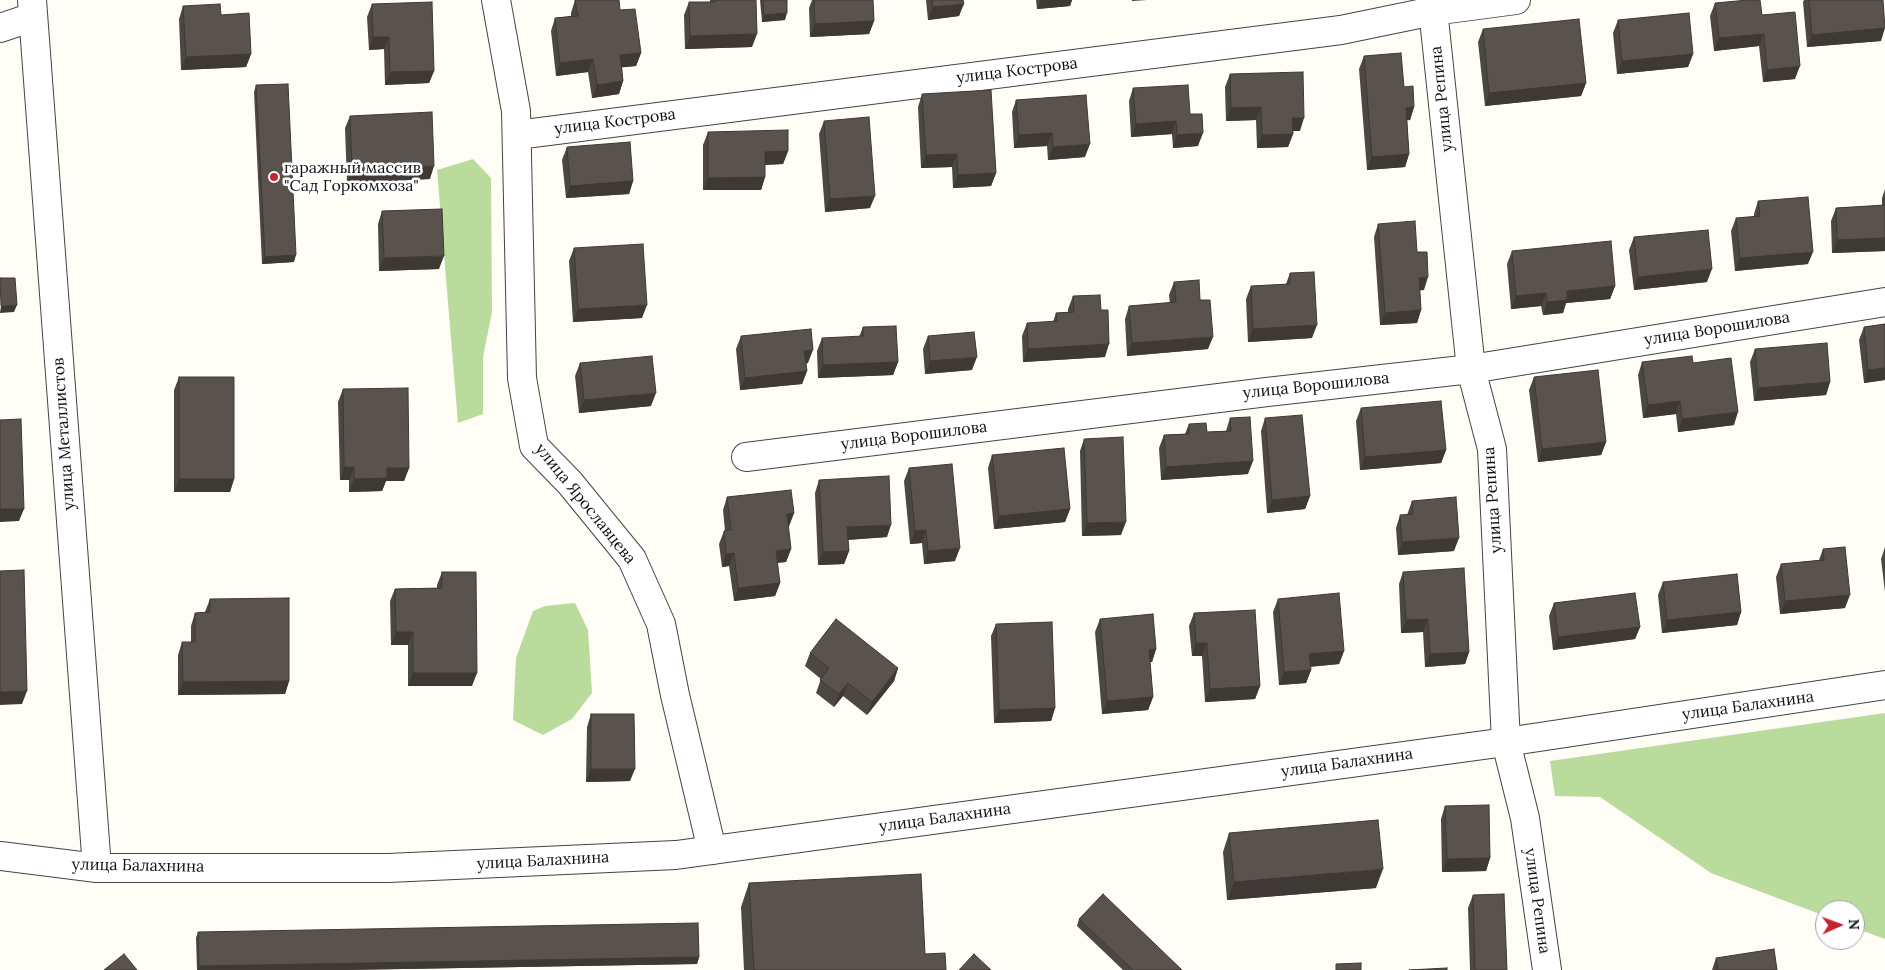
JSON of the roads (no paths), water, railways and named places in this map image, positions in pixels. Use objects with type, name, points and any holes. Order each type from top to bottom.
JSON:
[{"type":"street","name":"улица Ярославцева","points":[[496,0],[516,111],[522,378],[534,446],[570,483],[632,559],[661,624],[674,696],[712,850]]},
{"type":"street","name":"улица Кострова","points":[[517,135],[1341,30],[1433,6],[1516,0]]},
{"type":"street","name":"улица Репина","points":[[1433,6],[1470,369],[1492,448],[1506,742],[1525,818],[1547,970]]},
{"type":"street","points":[[0,28],[32,8]]},
{"type":"street","name":"улица Металлистов","points":[[32,8],[97,868]]},
{"type":"street","name":"улица Ворошилова","points":[[746,458],[1267,392],[1470,369],[1885,302]]},
{"type":"street","name":"улица Балахнина","points":[[0,856],[97,868],[388,868],[676,855],[1506,742],[1885,686]]},
{"type":"place","name":"гаражный массив \"Сад Горкомхоза\"","points":[[274,177]]}]
